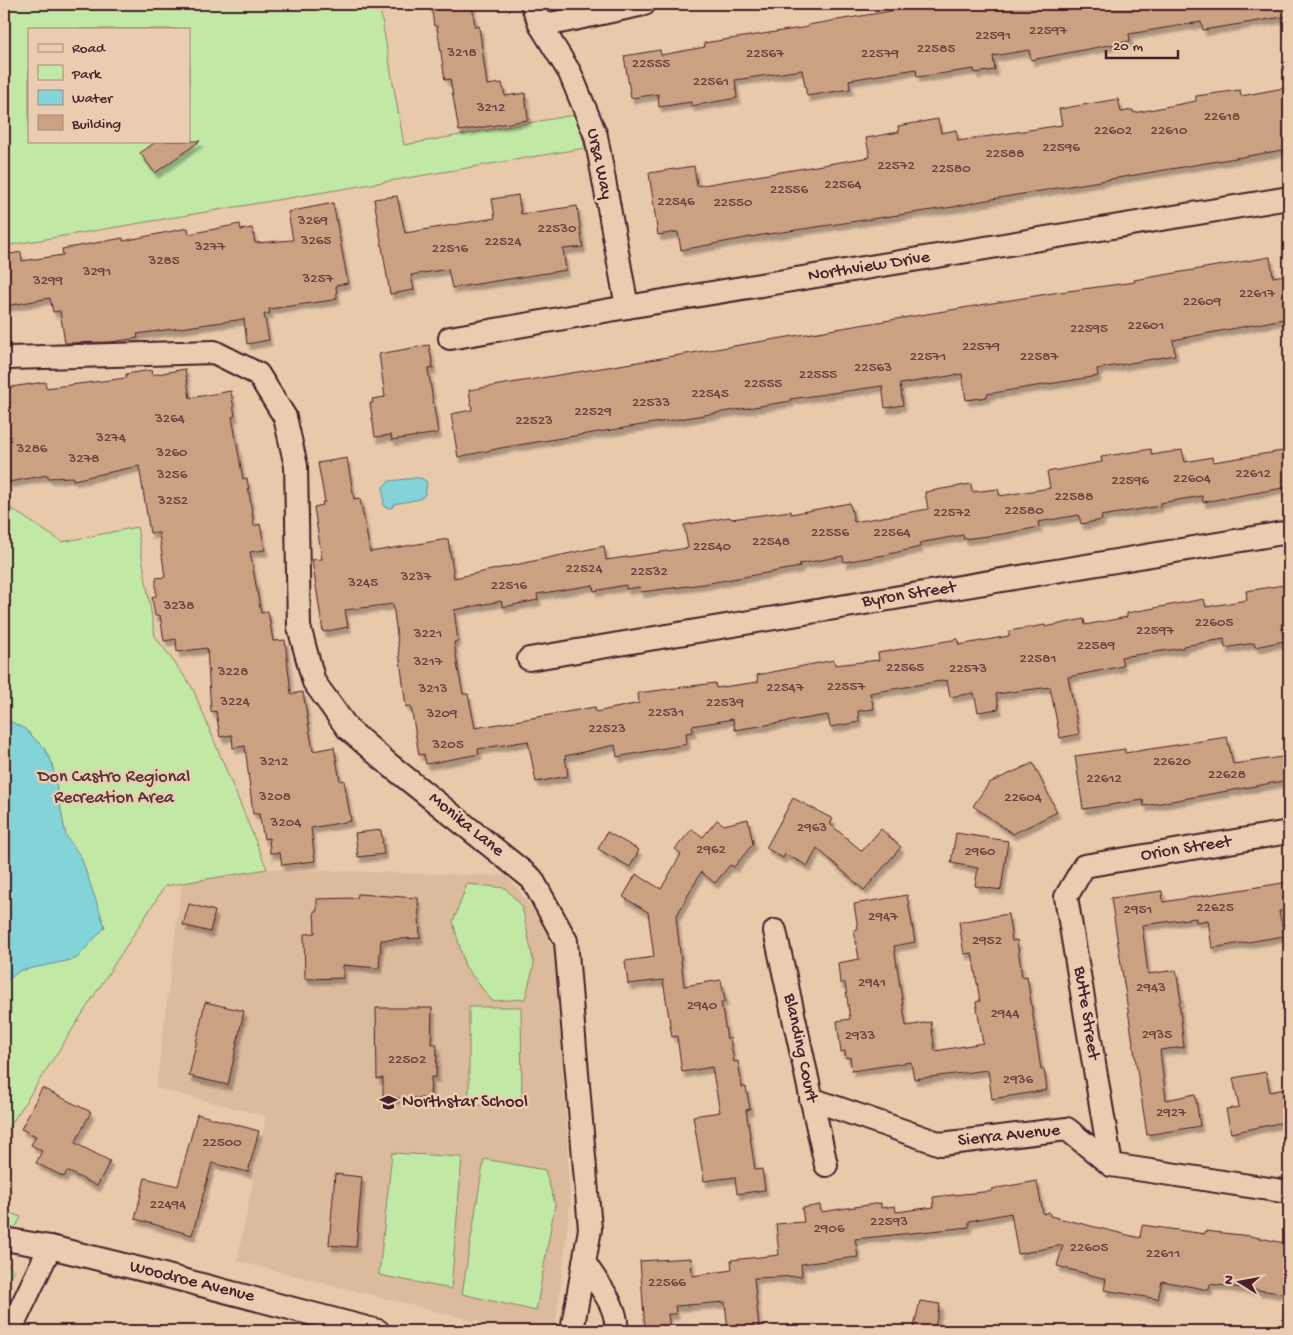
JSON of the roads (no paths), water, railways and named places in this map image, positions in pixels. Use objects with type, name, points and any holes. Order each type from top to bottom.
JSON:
[{"type":"street","name":"Ursa Way","points":[[532,4],[541,26],[570,73],[596,136],[627,307]]},
{"type":"street","points":[[541,26],[644,4]]},
{"type":"street","name":"Northview Drive","points":[[450,338],[1289,198]]},
{"type":"street","name":"Monika Lane","points":[[10,358],[214,352],[258,374],[285,417],[296,466],[299,627],[314,682],[348,728],[391,766],[532,879],[566,941],[590,1229],[572,1331]]},
{"type":"street","name":"Byron Street","points":[[529,659],[1289,532]]},
{"type":"street","name":"Orion Street","points":[[1084,866],[1289,832]]},
{"type":"street","name":"Butte Street","points":[[1084,866],[1066,897],[1111,1165]]},
{"type":"street","name":"Blanding Court","points":[[775,931],[826,1164]]},
{"type":"street","name":"Sierra Avenue","points":[[811,1099],[941,1144],[1067,1129],[1111,1165]]},
{"type":"street","points":[[1111,1165],[1289,1192]]},
{"type":"street","name":"Woodroe Avenue","points":[[4,1239],[50,1247],[378,1331]]},
{"type":"street","points":[[10,1331],[50,1247]]},
{"type":"street","points":[[584,1262],[608,1298],[616,1331]]},
{"type":"water","points":[[421,478],[427,482],[425,495],[420,499],[394,504],[392,508],[384,507],[383,487],[389,481]]},
{"type":"water","points":[[4,718],[25,729],[44,748],[52,763],[66,836],[81,857],[105,927],[76,959],[19,971],[4,984]]},
{"type":"place","name":"Northstar School","points":[[388,1102]]},
{"type":"park label","name":"Don Castro Regional Recreation Area","points":[[114,788]]}]
